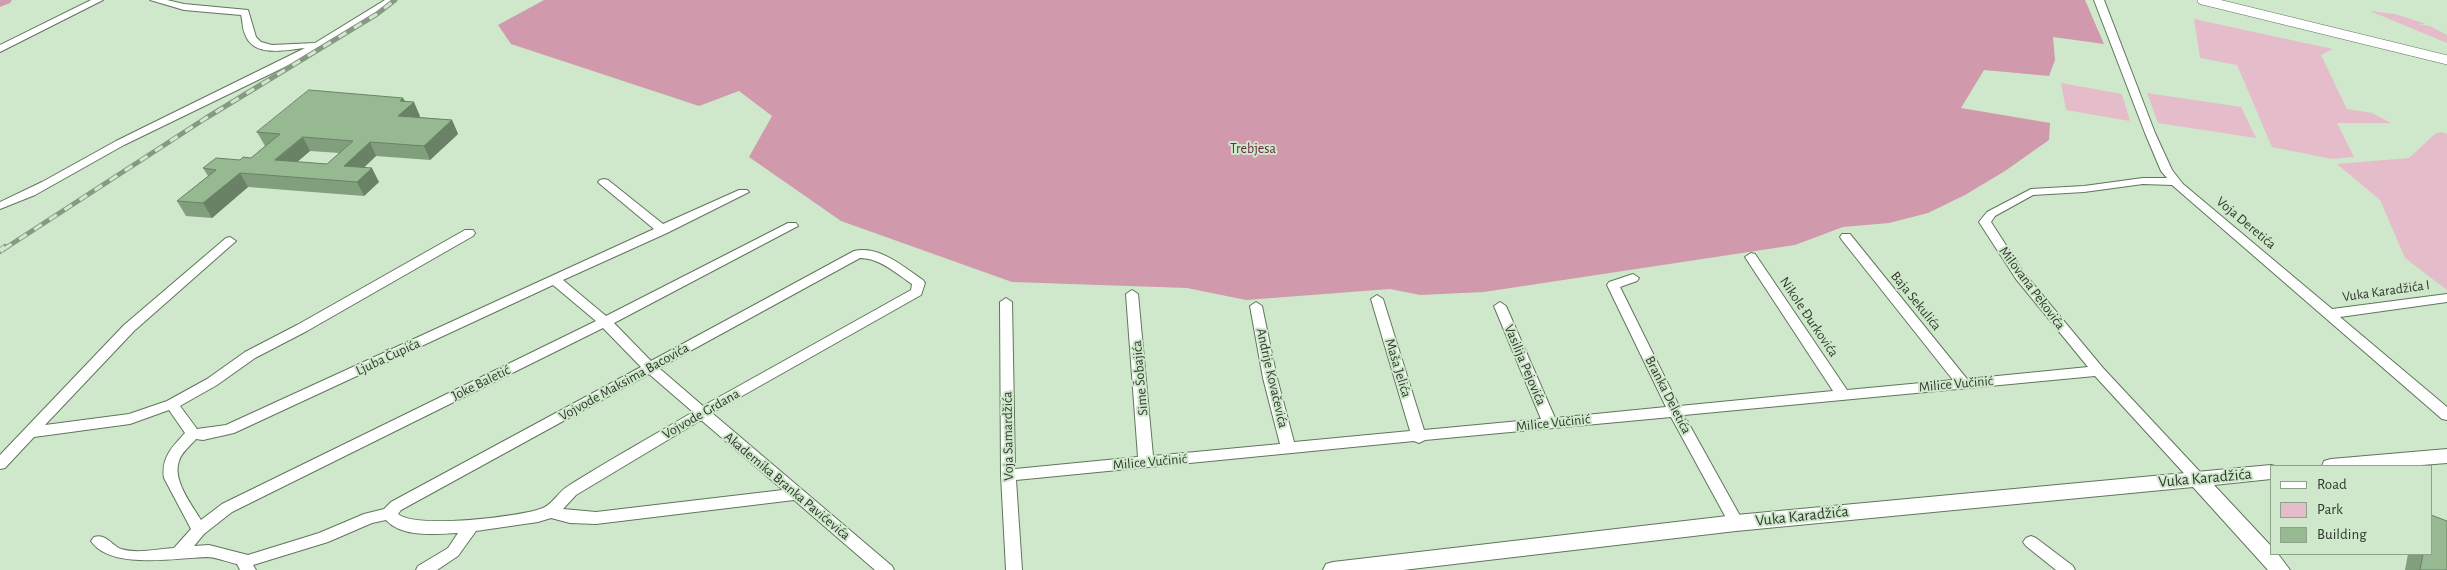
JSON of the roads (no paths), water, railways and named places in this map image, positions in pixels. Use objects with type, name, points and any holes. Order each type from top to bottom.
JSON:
[{"type":"street","points":[[0,50],[98,0]]},
{"type":"street","points":[[155,0],[184,7],[245,12],[247,28],[252,40],[262,46],[313,46]]},
{"type":"street","points":[[0,206],[52,183],[119,144],[313,46],[367,17],[391,0]]},
{"type":"street","name":"Voja Deretića","points":[[2099,0],[2150,133],[2167,170],[2176,182],[2447,415]]},
{"type":"street","points":[[2202,0],[2447,60]]},
{"type":"street","name":"Milovana Pekovića","points":[[2176,182],[2143,181],[2084,189],[2031,192],[1991,214],[1985,222],[2020,276],[2098,371],[2197,478]]},
{"type":"street","points":[[604,182],[663,230]]},
{"type":"street","name":"Ljuba Čupića","points":[[193,434],[203,435],[229,429],[743,192]]},
{"type":"street","name":"Joke Baletić","points":[[179,552],[199,530],[227,508],[605,322],[792,226]]},
{"type":"street","points":[[31,432],[130,419],[172,404],[212,382],[250,355],[302,328],[469,233]]},
{"type":"street","name":"Baja Sekulića","points":[[1846,238],[1962,383]]},
{"type":"street","points":[[0,464],[129,328],[230,241]]},
{"type":"street","name":"Vojvode Grdana","points":[[551,512],[571,490],[702,413],[917,292],[919,283],[888,263],[869,253],[858,254]]},
{"type":"street","name":"Vojvode Maksima Bacovića","points":[[246,566],[323,538],[369,518],[390,513],[396,506],[858,254]]},
{"type":"street","name":"Nikole Đurkovića","points":[[1751,257],[1842,394]]},
{"type":"street","name":"Branka Deletića","points":[[1632,278],[1613,285],[1675,411],[1736,523]]},
{"type":"street","name":"Akademika Branka Pavićevića","points":[[555,280],[605,322],[650,368],[886,570]]},
{"type":"street","name":"Sime Šobajića","points":[[1132,294],[1146,462]]},
{"type":"street","name":"Vuka Karadžića I","points":[[2329,314],[2447,298]]},
{"type":"street","name":"Maša Jelića","points":[[1377,299],[1419,438]]},
{"type":"street","name":"Voja Samardžića","points":[[1006,302],[1008,475],[1014,570]]},
{"type":"street","name":"Andrije Kovačevića","points":[[1256,306],[1270,378],[1289,449]]},
{"type":"street","name":"Vasilija Pejovića","points":[[1500,306],[1550,423]]},
{"type":"street","name":"Milice Vučinić","points":[[1008,475],[1419,438],[1842,394],[2098,371]]},
{"type":"street","points":[[172,404],[193,434],[176,453],[171,463],[170,475],[199,530]]},
{"type":"street","points":[[2343,465],[2447,456]]},
{"type":"street","name":"Vuka Karadžića","points":[[1333,570],[1736,523],[2270,472]]},
{"type":"street","points":[[2197,478],[2280,570]]},
{"type":"street","points":[[390,513],[396,522],[434,528],[470,526],[538,516],[551,512],[570,517],[596,518],[797,494]]},
{"type":"street","points":[[424,570],[453,552],[470,526]]},
{"type":"street","points":[[99,541],[114,553],[130,557],[209,551],[242,559],[246,566]]},
{"type":"street","points":[[2032,542],[2067,570]]},
{"type":"waterway","points":[[0,2],[4,0]]},
{"type":"railway","points":[[4,249],[206,118],[377,14],[395,0]]},
{"type":"railway","points":[[0,251],[5,247]]},
{"type":"park label","name":"Trebjesa","points":[[1253,149]]}]
